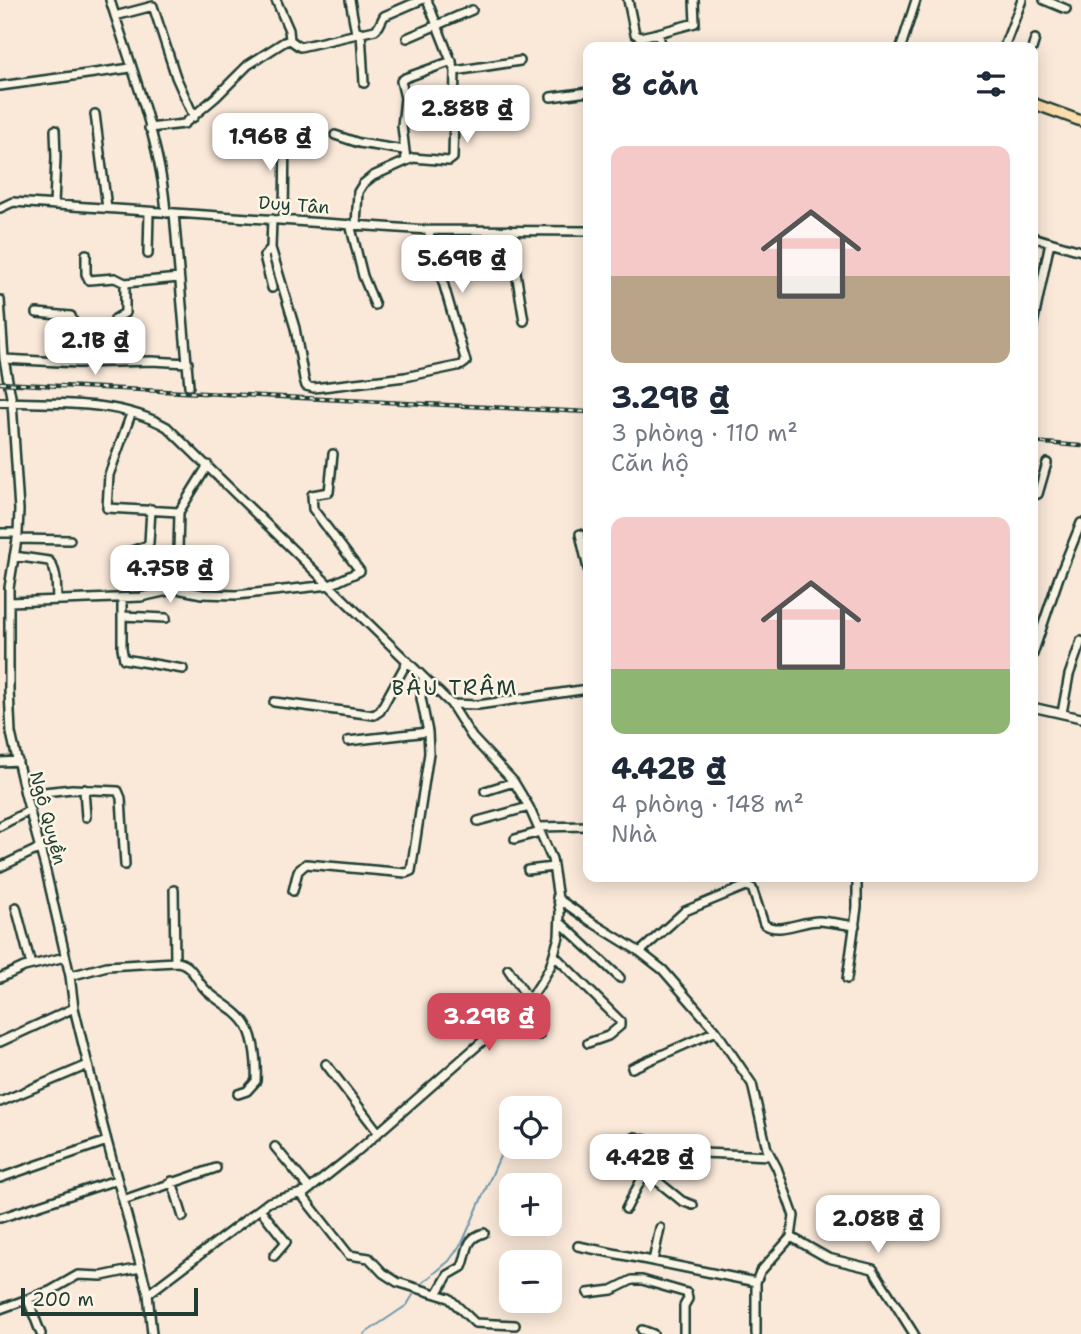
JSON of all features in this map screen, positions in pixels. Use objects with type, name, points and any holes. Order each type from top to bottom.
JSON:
[{"type":"main road","points":[[1038,105],[1081,121]]},
{"type":"street","points":[[110,0],[149,128],[170,213],[189,386]]},
{"type":"street","points":[[276,0],[289,30],[290,40],[300,47],[377,29],[384,16],[421,0]]},
{"type":"street","points":[[350,0],[358,32],[364,83]]},
{"type":"street","points":[[375,305],[363,276],[353,225],[358,192],[363,184],[406,160],[422,157],[449,161],[453,158],[455,71],[427,0]]},
{"type":"street","points":[[628,0],[635,34],[640,37],[695,23],[694,0]]},
{"type":"street","points":[[903,42],[916,0]]},
{"type":"street","points":[[1006,42],[1022,0]]},
{"type":"street","points":[[1044,0],[1066,9]]},
{"type":"street","points":[[115,16],[153,6],[176,76],[194,117]]},
{"type":"street","points":[[407,38],[472,10]]},
{"type":"street","points":[[658,33],[661,42]]},
{"type":"street","points":[[149,128],[178,126],[194,117],[248,65],[290,40]]},
{"type":"street","points":[[406,160],[402,112],[405,98],[401,81],[452,61]]},
{"type":"street","points":[[455,71],[520,61]]},
{"type":"street","points":[[0,86],[131,68]]},
{"type":"street","points":[[551,97],[583,93]]},
{"type":"street","points":[[95,114],[107,208]]},
{"type":"street","points":[[262,122],[285,128],[284,220]]},
{"type":"street","points":[[54,205],[55,130]]},
{"type":"street","points":[[335,135],[359,143],[404,150]]},
{"type":"street","name":"Duy Tân","points":[[0,208],[13,202],[428,230],[583,231]]},
{"type":"street","points":[[148,254],[149,212]]},
{"type":"street","points":[[272,219],[271,248],[295,328],[306,386],[314,388],[375,381],[462,365],[466,362],[428,230]]},
{"type":"street","points":[[509,230],[524,321]]},
{"type":"street","points":[[1038,239],[1081,251]]},
{"type":"street","points":[[1038,302],[1051,242]]},
{"type":"street","points":[[271,248],[264,256],[272,288]]},
{"type":"street","points":[[86,254],[86,274],[89,279],[115,278],[125,283],[179,278]]},
{"type":"street","points":[[76,330],[114,328],[115,319],[125,313],[125,283]]},
{"type":"street","name":"Ngô Quyền","points":[[0,300],[1,339],[12,402],[19,510],[18,536],[9,588],[4,691],[25,794],[70,976],[74,1009],[116,1180],[148,1294],[152,1334]]},
{"type":"street","points":[[37,313],[71,316],[82,363]]},
{"type":"street","points":[[4,359],[82,363],[188,363]]},
{"type":"street","points":[[0,402],[96,407],[149,418],[167,427],[451,704],[472,737],[514,782],[529,807],[552,859],[561,923],[554,955],[542,981],[529,1000],[310,1189],[301,1194],[276,1199],[260,1209],[148,1294]]},
{"type":"street","points":[[131,414],[109,475],[107,508],[179,512]]},
{"type":"street","points":[[9,602],[141,597],[177,589],[202,594],[237,595],[330,585],[360,571],[311,504],[312,495],[329,492],[333,454]]},
{"type":"street","points":[[1038,494],[1047,463]]},
{"type":"street","points":[[177,589],[179,512],[208,465]]},
{"type":"street","points":[[129,552],[149,543],[151,509]]},
{"type":"street","points":[[1038,639],[1081,523]]},
{"type":"street","points":[[0,533],[70,540]]},
{"type":"street","points":[[580,534],[583,547]]},
{"type":"street","points":[[14,556],[50,562],[55,569],[57,599]]},
{"type":"street","points":[[0,588],[9,588]]},
{"type":"street","points":[[122,598],[124,659],[183,669]]},
{"type":"street","points":[[122,616],[166,618]]},
{"type":"street","points":[[1062,713],[1069,675],[1081,641]]},
{"type":"street","points":[[274,702],[374,716],[380,711],[407,662]]},
{"type":"street","points":[[293,891],[298,871],[306,864],[406,873],[411,871],[428,764],[428,732],[421,698],[423,679]]},
{"type":"street","points":[[451,704],[478,705],[583,690]]},
{"type":"street","points":[[1038,708],[1081,718]]},
{"type":"street","points":[[348,741],[428,732]]},
{"type":"street","points":[[0,762],[18,761]]},
{"type":"street","points":[[485,791],[514,782]]},
{"type":"street","points":[[25,794],[84,789],[115,790],[120,793],[125,865]]},
{"type":"street","points":[[84,789],[86,817]]},
{"type":"street","points":[[478,821],[529,807]]},
{"type":"street","points":[[0,826],[30,810]]},
{"type":"street","points":[[515,839],[539,830],[583,826]]},
{"type":"street","points":[[0,867],[40,848]]},
{"type":"street","points":[[528,870],[553,867]]},
{"type":"street","points":[[847,979],[855,926],[857,882]]},
{"type":"street","points":[[640,952],[685,911],[746,886],[752,888],[764,924],[768,927],[776,929],[820,921],[855,926]]},
{"type":"street","points":[[174,890],[175,962]]},
{"type":"street","points":[[557,897],[640,952],[685,993],[716,1031],[752,1084],[763,1135],[794,1216],[791,1237],[760,1272],[756,1282],[756,1334]]},
{"type":"street","points":[[16,907],[31,965]]},
{"type":"street","points":[[561,923],[620,978]]},
{"type":"street","points":[[554,955],[620,1021],[620,1026],[608,1036],[589,1043]]},
{"type":"street","points":[[0,978],[31,965],[65,957]]},
{"type":"street","points":[[70,976],[107,966],[183,962],[205,989],[242,1020],[248,1029],[256,1081],[247,1091],[238,1094]]},
{"type":"street","points":[[508,969],[529,1000]]},
{"type":"street","points":[[0,1042],[74,1009]]},
{"type":"street","points":[[517,1011],[539,1035]]},
{"type":"street","points":[[632,1068],[716,1031]]},
{"type":"street","points":[[326,1064],[378,1132]]},
{"type":"street","points":[[0,1102],[88,1065]]},
{"type":"street","points":[[626,1209],[655,1153],[653,1142],[635,1136]]},
{"type":"street","points":[[0,1178],[107,1141]]},
{"type":"street","points":[[275,1147],[310,1189]]},
{"type":"street","points":[[655,1153],[679,1151],[770,1156]]},
{"type":"street","points":[[122,1200],[216,1168]]},
{"type":"street","points":[[646,1172],[682,1200],[693,1205]]},
{"type":"street","points":[[0,1218],[116,1180]]},
{"type":"street","points":[[172,1181],[183,1217]]},
{"type":"street","points":[[301,1194],[349,1255],[369,1258],[387,1276],[457,1303],[475,1323],[515,1325]]},
{"type":"street","points":[[260,1209],[286,1242],[274,1256]]},
{"type":"street","points":[[653,1261],[660,1228]]},
{"type":"street","points":[[437,1294],[448,1275],[462,1267],[470,1240],[484,1233]]},
{"type":"street","points":[[791,1237],[828,1258],[873,1269],[914,1334]]},
{"type":"street","points":[[578,1246],[756,1282]]},
{"type":"street","points":[[0,1310],[50,1291],[78,1275],[102,1276],[140,1268]]},
{"type":"street","points":[[588,1293],[612,1290],[632,1280],[642,1280],[687,1293],[684,1334]]},
{"type":"street","points":[[28,1300],[41,1334]]},
{"type":"street","points":[[642,1330],[653,1334]]},
{"type":"waterway","points":[[419,1286],[449,1261],[463,1241],[499,1158]]},
{"type":"waterway","points":[[364,1334],[407,1305],[416,1290]]},
{"type":"railway","points":[[0,383],[583,412]]},
{"type":"railway","points":[[1038,442],[1081,446]]},
{"type":"district","name":"BÀU TRÂM","points":[[455,688]]}]
